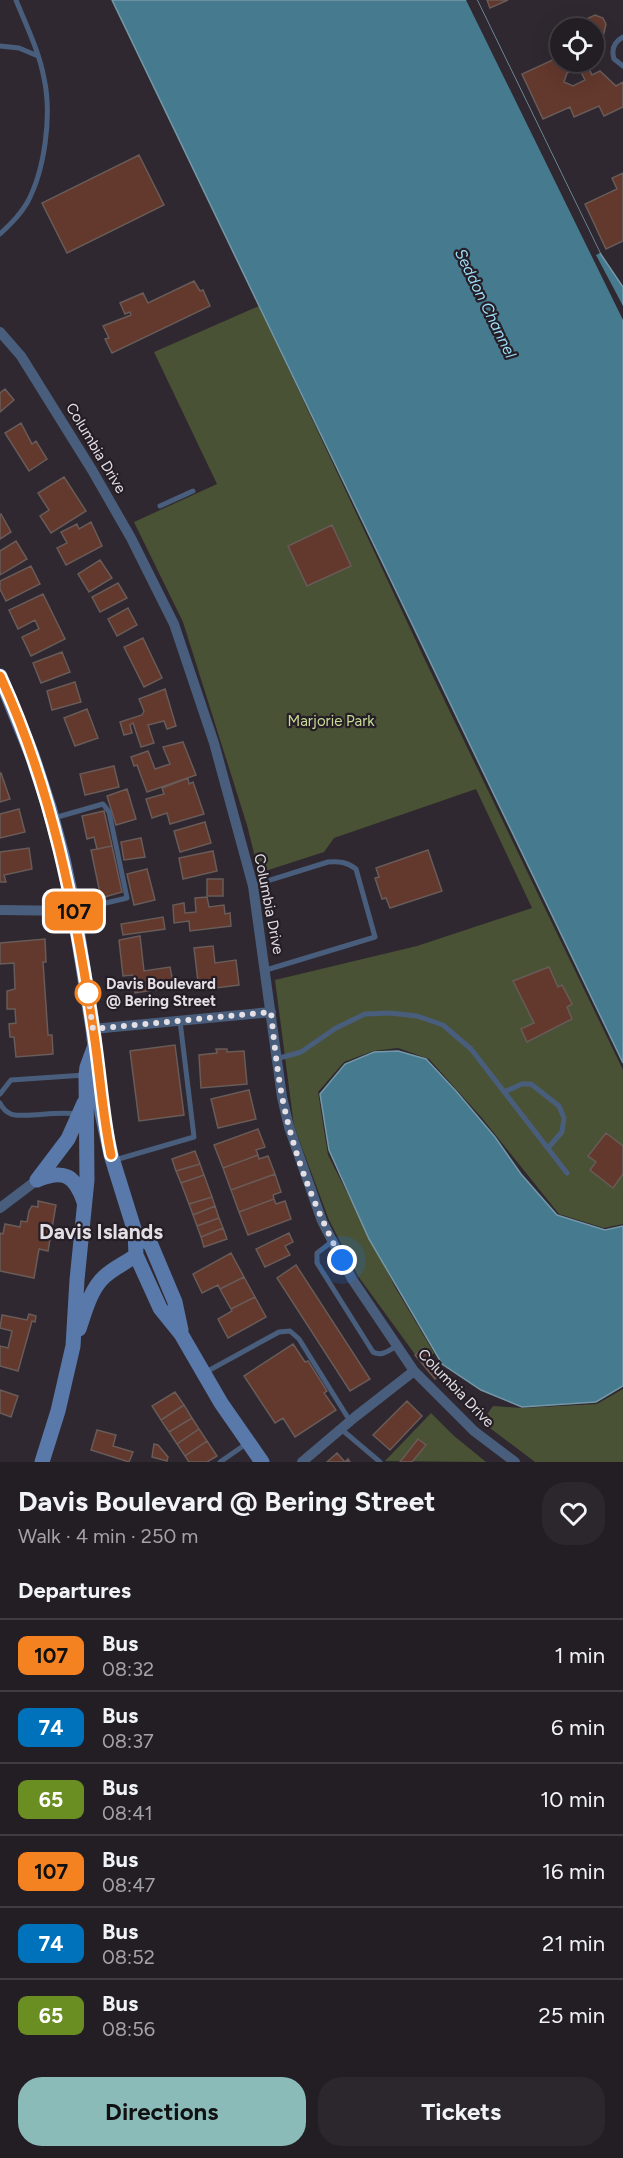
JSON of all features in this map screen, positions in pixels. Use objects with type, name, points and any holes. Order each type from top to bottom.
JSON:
[{"type":"street","name":"Columbia Drive","points":[[0,332],[21,356],[92,470],[131,538],[174,624],[214,743],[252,886],[266,970],[276,1059],[289,1127],[322,1221],[352,1279],[414,1371],[474,1431],[515,1462]]},
{"type":"street","points":[[0,676],[6,707],[52,819],[74,911],[94,1037],[87,1067],[92,1074],[112,1158],[135,1232],[136,1255],[160,1308],[181,1334],[204,1374],[262,1462]]},
{"type":"street","points":[[0,910],[74,911]]},
{"type":"street","points":[[94,1037],[180,1021],[271,1012]]},
{"type":"street","points":[[73,1346],[88,1159],[83,1114],[92,1074]]},
{"type":"street","points":[[37,1180],[62,1148],[83,1114]]},
{"type":"street","points":[[0,1208],[37,1180],[49,1175],[61,1174],[68,1177],[78,1187],[85,1205]]},
{"type":"street","points":[[135,1232],[151,1245],[175,1302],[181,1334]]},
{"type":"street","points":[[42,1462],[58,1411],[73,1346],[88,1302],[104,1276],[136,1255]]},
{"type":"street","points":[[302,1462],[350,1420],[414,1371]]},
{"type":"lane","points":[[0,234],[22,210],[29,198],[36,178],[46,130],[46,87],[38,56],[16,0]]},
{"type":"lane","points":[[623,37],[612,49],[614,59],[623,66]]},
{"type":"lane","points":[[0,46],[19,48],[38,56]]},
{"type":"lane","points":[[160,506],[193,491]]},
{"type":"lane","points":[[52,819],[103,804],[109,812],[127,898],[74,911]]},
{"type":"lane","points":[[252,886],[328,862],[338,861],[350,864],[356,869],[375,937],[266,970]]},
{"type":"lane","points":[[276,1059],[301,1052],[336,1028],[365,1014],[390,1013],[417,1016],[443,1025],[471,1049],[567,1173]]},
{"type":"lane","points":[[112,1158],[194,1137],[180,1021]]},
{"type":"lane","points":[[0,1094],[11,1080],[92,1074]]},
{"type":"lane","points":[[504,1092],[522,1084],[531,1084],[559,1106],[564,1118],[562,1132],[548,1148]]},
{"type":"lane","points":[[0,1103],[13,1115],[64,1112],[102,1113]]},
{"type":"lane","points":[[333,1241],[317,1253],[317,1263],[374,1352],[383,1354],[397,1346]]},
{"type":"lane","points":[[204,1374],[279,1332],[290,1332],[299,1339],[350,1420]]},
{"type":"lane","points":[[340,1429],[380,1462]]},
{"type":"lane","points":[[220,1462],[248,1443]]},
{"type":"green space","name":"Marjorie Park","points":[[259,306],[424,658],[623,1070],[623,1224],[604,1228],[559,1214],[482,1118],[429,1059],[398,1048],[373,1051],[344,1062],[318,1092],[328,1155],[395,1287],[434,1353],[422,1364],[358,1276],[329,1220],[294,1126],[275,980],[417,946],[532,908],[476,789],[334,838],[324,852],[259,873],[247,825],[183,622],[134,522],[217,484],[154,352]]},
{"type":"green space","points":[[623,1389],[623,1462],[535,1462],[482,1422],[493,1406],[522,1408],[597,1404]]},
{"type":"green space","points":[[431,1413],[453,1435],[486,1462],[385,1461]]},
{"type":"water","name":"Seddon Channel","points":[[112,0],[477,0],[600,253],[623,287],[623,1063]]},
{"type":"water","points":[[398,1051],[426,1059],[495,1137],[521,1174],[557,1215],[605,1230],[623,1226],[623,1386],[596,1402],[522,1407],[481,1390],[442,1364],[369,1239],[329,1150],[320,1094],[345,1064],[374,1052]]},
{"type":"pier","points":[[466,0],[477,0],[600,253],[596,255],[623,306],[623,320]]},
{"type":"building","points":[[487,0],[508,0],[490,8]]},
{"type":"building","points":[[550,61],[550,72],[569,72],[564,82],[573,86],[585,80],[581,72],[591,72],[592,75],[601,72],[616,86],[623,82],[623,107],[604,116],[599,106],[574,117],[570,107],[543,119],[522,74]]},
{"type":"building","points":[[139,155],[164,205],[67,253],[42,203]]},
{"type":"building","points":[[623,173],[623,241],[606,249],[585,204],[617,189],[612,178]]},
{"type":"building","points":[[194,281],[200,291],[203,290],[210,306],[112,353],[105,339],[109,338],[103,326],[131,315],[130,312],[125,314],[120,303],[143,293],[148,303]]},
{"type":"building","points":[[5,389],[14,400],[0,412],[0,393]]},
{"type":"building","points":[[21,423],[32,444],[36,441],[47,459],[29,471],[5,433]]},
{"type":"building","points":[[64,477],[86,511],[51,533],[40,516],[49,510],[38,493]]},
{"type":"building","points":[[0,515],[11,532],[0,539]]},
{"type":"building","points":[[91,522],[102,546],[66,565],[57,548],[67,543],[61,532],[77,524],[79,529]]},
{"type":"building","points":[[332,525],[351,566],[307,586],[288,546]]},
{"type":"building","points":[[16,541],[27,559],[0,575],[0,551]]},
{"type":"building","points":[[100,560],[112,578],[89,592],[78,574]]},
{"type":"building","points":[[31,566],[40,584],[6,601],[0,589],[0,581]]},
{"type":"building","points":[[118,583],[127,598],[100,612],[92,597]]},
{"type":"building","points":[[43,594],[65,639],[31,656],[22,637],[39,629],[35,620],[18,629],[9,610]]},
{"type":"building","points":[[128,608],[137,625],[117,636],[108,619]]},
{"type":"building","points":[[143,638],[162,678],[144,687],[124,647]]},
{"type":"building","points":[[62,652],[70,672],[41,683],[33,663]]},
{"type":"building","points":[[75,682],[81,702],[52,710],[47,691]]},
{"type":"building","points":[[165,689],[176,726],[167,729],[164,721],[148,725],[154,743],[141,747],[133,723],[130,725],[132,733],[124,735],[120,722],[142,715],[144,711],[139,699]]},
{"type":"building","points":[[87,709],[98,738],[75,746],[64,718]]},
{"type":"building","points":[[183,742],[196,775],[147,792],[137,765],[134,766],[131,757],[148,751],[155,769],[170,764],[163,747]]},
{"type":"building","points":[[114,766],[119,787],[85,795],[80,774]]},
{"type":"building","points":[[0,773],[10,799],[0,802]]},
{"type":"building","points":[[188,778],[189,784],[193,782],[204,814],[170,824],[167,813],[152,818],[146,799],[164,794],[162,788]]},
{"type":"building","points":[[127,789],[136,819],[116,825],[107,796]]},
{"type":"building","points":[[19,809],[25,832],[0,838],[0,814]]},
{"type":"building","points":[[104,811],[112,846],[97,849],[94,837],[87,839],[82,816]]},
{"type":"building","points":[[205,822],[211,843],[180,852],[174,831]]},
{"type":"building","points":[[141,838],[145,857],[124,860],[121,842]]},
{"type":"building","points":[[112,846],[122,892],[101,898],[91,850]]},
{"type":"building","points":[[29,848],[32,869],[4,875],[6,882],[0,882],[0,852]]},
{"type":"building","points":[[428,850],[442,891],[390,908],[386,898],[382,899],[375,878],[379,877],[376,868]]},
{"type":"building","points":[[213,851],[217,871],[183,879],[179,858]]},
{"type":"building","points":[[147,869],[155,900],[134,905],[127,874]]},
{"type":"building","points":[[207,879],[223,879],[223,896],[207,896]]},
{"type":"building","points":[[207,897],[209,907],[224,905],[225,914],[230,913],[231,926],[190,931],[189,921],[174,923],[173,905],[184,903],[185,913],[196,912],[195,898]]},
{"type":"building","points":[[163,917],[165,929],[123,935],[121,924]]},
{"type":"building","points":[[140,936],[144,971],[170,967],[174,987],[135,993],[133,975],[123,976],[119,940]]},
{"type":"building","points":[[45,939],[46,962],[43,962],[48,1035],[52,1035],[53,1054],[16,1057],[14,1037],[10,1037],[9,1024],[16,1023],[15,1009],[7,1009],[7,991],[15,989],[14,963],[0,964],[0,943]]},
{"type":"building","points":[[213,946],[215,963],[236,960],[239,985],[199,990],[194,948]]},
{"type":"building","points":[[549,967],[558,987],[562,985],[572,1004],[567,1007],[572,1019],[527,1042],[521,1029],[534,1023],[513,981]]},
{"type":"building","points":[[175,1045],[184,1115],[139,1121],[130,1051]]},
{"type":"building","points":[[216,1049],[227,1049],[227,1052],[244,1051],[247,1084],[201,1088],[199,1055],[217,1053]]},
{"type":"building","points":[[249,1090],[256,1119],[218,1128],[211,1099]]},
{"type":"building","points":[[258,1129],[265,1147],[256,1150],[258,1155],[223,1168],[214,1145]]},
{"type":"building","points":[[606,1133],[623,1146],[623,1174],[613,1188],[590,1170],[596,1162],[588,1156]]},
{"type":"building","points":[[195,1151],[200,1164],[176,1171],[172,1159]]},
{"type":"building","points":[[258,1155],[259,1159],[268,1156],[275,1174],[231,1190],[223,1168]]},
{"type":"building","points":[[200,1164],[204,1175],[181,1183],[176,1171]]},
{"type":"building","points":[[275,1174],[281,1192],[273,1195],[274,1199],[239,1212],[231,1190]]},
{"type":"building","points":[[204,1175],[212,1197],[189,1204],[181,1183]]},
{"type":"building","points":[[212,1197],[215,1206],[193,1215],[189,1204]]},
{"type":"building","points":[[274,1199],[276,1204],[285,1201],[291,1219],[248,1235],[239,1212]]},
{"type":"building","points":[[38,1201],[56,1205],[48,1251],[39,1249],[34,1278],[0,1271],[0,1233],[3,1234],[5,1224],[20,1227],[21,1221],[27,1222],[29,1211],[32,1206],[38,1207]]},
{"type":"building","points":[[215,1206],[219,1218],[197,1226],[193,1215]]},
{"type":"building","points":[[219,1218],[223,1228],[201,1237],[197,1226]]},
{"type":"building","points":[[223,1228],[227,1239],[204,1247],[201,1237]]},
{"type":"building","points":[[289,1233],[293,1242],[285,1246],[290,1255],[265,1267],[256,1249]]},
{"type":"building","points":[[231,1253],[244,1277],[220,1289],[218,1285],[202,1293],[193,1274]]},
{"type":"building","points":[[296,1265],[370,1379],[350,1391],[277,1278]]},
{"type":"building","points":[[244,1277],[255,1297],[231,1309],[220,1289]]},
{"type":"building","points":[[255,1297],[266,1317],[228,1338],[218,1319],[232,1311],[231,1309]]},
{"type":"building","points":[[29,1314],[36,1316],[35,1322],[32,1321],[18,1371],[0,1366],[0,1346],[8,1348],[12,1331],[0,1328],[2,1315],[27,1320]]},
{"type":"building","points":[[293,1344],[305,1362],[308,1361],[327,1391],[324,1393],[336,1410],[295,1437],[283,1418],[275,1423],[244,1376]]},
{"type":"building","points":[[423,1348],[443,1372],[435,1379],[415,1355]]},
{"type":"building","points":[[0,1390],[18,1396],[11,1417],[0,1413]]},
{"type":"building","points":[[175,1392],[184,1405],[161,1420],[152,1406]]},
{"type":"building","points":[[407,1401],[422,1416],[390,1450],[373,1435]]},
{"type":"building","points":[[184,1405],[192,1418],[169,1432],[161,1420]]},
{"type":"building","points":[[192,1418],[199,1429],[177,1444],[169,1432]]},
{"type":"building","points":[[199,1429],[207,1441],[185,1456],[177,1444]]},
{"type":"building","points":[[97,1430],[116,1435],[113,1446],[133,1452],[129,1462],[91,1450]]},
{"type":"building","points":[[418,1439],[426,1445],[412,1462],[400,1462]]},
{"type":"building","points":[[207,1441],[217,1456],[207,1462],[189,1462],[185,1456]]},
{"type":"building","points":[[154,1444],[158,1445],[168,1457],[167,1461],[152,1457]]},
{"type":"building","points":[[337,1453],[345,1462],[327,1462]]},
{"type":"bus line","name":"107","points":[[0,676],[32,755],[63,859],[96,1045],[102,1113],[111,1155]]},
{"type":"place","name":"Davis Boulevard @ Bering Street","points":[[88,993]]},
{"type":"district","name":"Davis Islands","points":[[101,1232]]},
{"type":"route","points":[[88,993],[87,989],[93,1029],[271,1012],[276,1059],[289,1127],[322,1221],[342,1260]]}]
